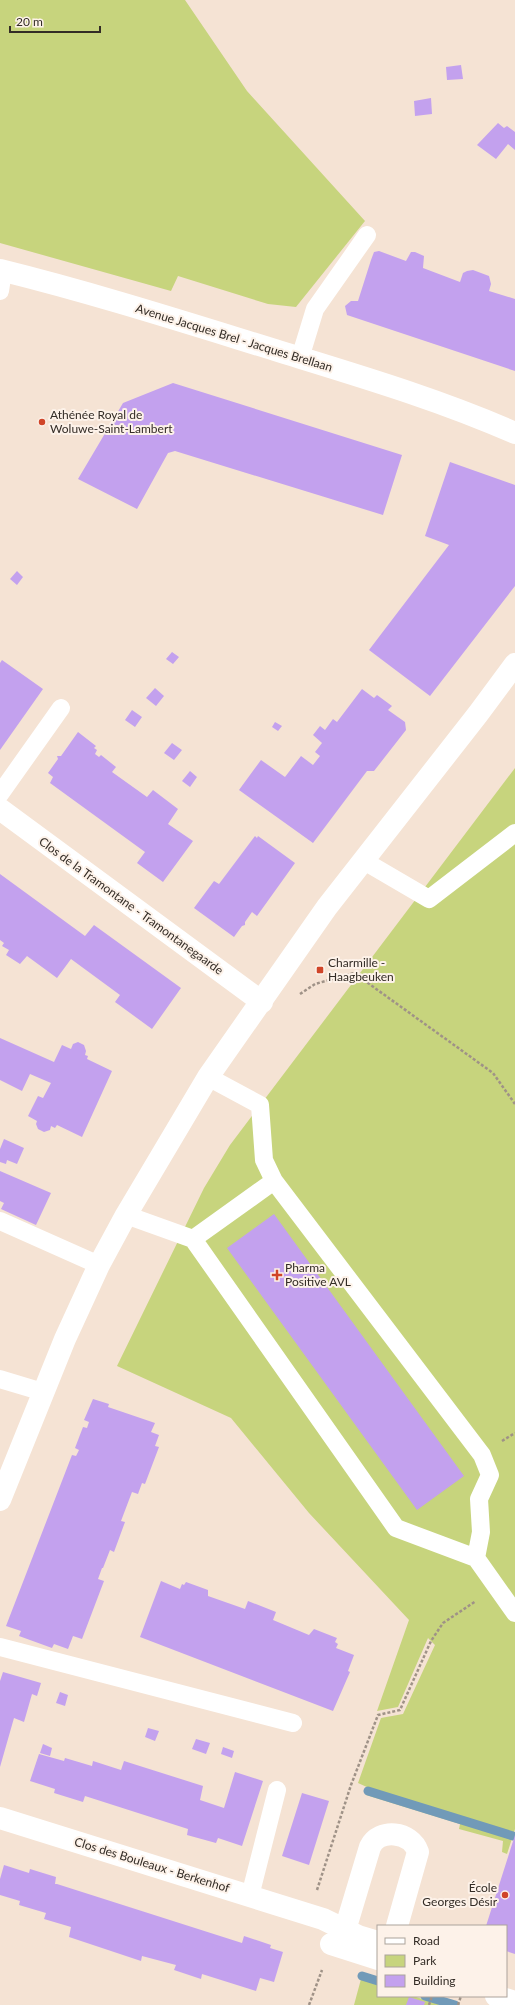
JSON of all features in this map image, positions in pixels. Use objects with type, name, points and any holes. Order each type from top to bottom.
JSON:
[{"type":"street","name":"Avenue Jacques Brel - Jacques Brellaan","points":[[1,277],[124,304],[300,358],[467,412],[515,423]]},
{"type":"street","name":"Avenue Jacques Brel - Jacques Brellaan","points":[[467,412],[515,433]]},
{"type":"street","points":[[0,1500],[64,1339],[99,1265],[126,1215],[208,1077],[262,1002],[327,907],[478,714],[515,664]]},
{"type":"street","name":"Clos de la Tramontane - Tramontanegaarde","points":[[0,810],[262,1002]]},
{"type":"street","name":"Clos des Bouleaux - Berkenhof","points":[[0,1818],[323,1919],[338,1937]]},
{"type":"street","points":[[338,1937],[373,1840],[378,1836],[390,1834],[409,1840],[418,1852],[397,1925]]},
{"type":"street","points":[[338,1937],[358,1936],[377,1942]]},
{"type":"street","points":[[338,1937],[377,1958]]},
{"type":"street","points":[[499,1997],[515,2002]]},
{"type":"lane","points":[[300,358],[315,309],[367,235]]},
{"type":"lane","points":[[0,794],[61,708]]},
{"type":"lane","points":[[364,861],[428,899],[515,833]]},
{"type":"lane","points":[[208,1077],[260,1105],[264,1160],[274,1180],[482,1455],[490,1475],[479,1499],[481,1532],[476,1558]]},
{"type":"lane","points":[[193,1239],[274,1180]]},
{"type":"lane","points":[[126,1215],[193,1239],[396,1528],[476,1558],[515,1613]]},
{"type":"lane","points":[[0,1221],[99,1265]]},
{"type":"lane","points":[[0,1379],[43,1392]]},
{"type":"lane","points":[[0,1647],[293,1723]]},
{"type":"lane","points":[[250,1896],[277,1790]]},
{"type":"path","points":[[298,996],[315,984],[354,973],[493,1073],[515,1104]]},
{"type":"path","points":[[317,1892],[351,1785],[378,1715],[400,1710],[431,1641],[444,1623],[497,1587]]},
{"type":"path","points":[[310,2005],[338,1937]]},
{"type":"green space","points":[[0,0],[185,0],[247,91],[365,221],[296,307],[268,304],[178,276],[171,291],[0,243]]},
{"type":"green space","points":[[515,768],[515,1829],[507,1854],[502,1852],[503,1841],[459,1829],[460,1824],[366,1795],[369,1788],[358,1783],[381,1718],[403,1714],[435,1645],[428,1638],[398,1707],[377,1711],[409,1620],[309,1513],[231,1418],[117,1366],[204,1188],[230,1145]]},
{"type":"green space","points":[[361,1979],[377,1985],[377,1997],[416,1997],[441,2005],[354,2005]]},
{"type":"building","points":[[461,65],[463,79],[447,80],[446,67]]},
{"type":"building","points":[[431,98],[432,114],[415,116],[414,101]]},
{"type":"building","points":[[498,123],[504,128],[507,126],[515,132],[515,150],[508,144],[496,159],[477,145]]},
{"type":"building","points":[[379,251],[406,261],[411,252],[415,252],[424,256],[423,268],[460,282],[463,273],[467,271],[473,270],[489,276],[491,284],[489,291],[515,299],[515,371],[347,315],[345,306],[351,301],[358,301],[374,252]]},
{"type":"building","points":[[173,383],[402,455],[383,515],[175,451],[168,453],[137,509],[78,479],[123,403]]},
{"type":"building","points":[[450,462],[515,485],[515,586],[430,696],[369,650],[449,545],[425,536]]},
{"type":"building","points":[[17,571],[23,577],[17,585],[10,579]]},
{"type":"building","points":[[172,652],[179,657],[173,664],[166,659]]},
{"type":"building","points":[[2,660],[43,689],[0,750],[0,663]]},
{"type":"building","points":[[155,688],[164,696],[156,706],[146,698]]},
{"type":"building","points":[[362,689],[374,698],[377,695],[392,706],[388,710],[405,722],[406,730],[374,771],[367,771],[313,843],[239,790],[261,760],[285,777],[301,756],[313,765],[320,756],[315,752],[322,743],[313,735],[320,726],[325,730],[333,719],[337,722]]},
{"type":"building","points":[[132,710],[142,717],[135,727],[125,720]]},
{"type":"building","points":[[275,722],[282,726],[278,731],[272,727]]},
{"type":"building","points":[[78,732],[96,746],[94,748],[97,750],[95,754],[99,757],[101,755],[116,767],[112,772],[147,797],[153,790],[178,809],[168,824],[193,841],[163,882],[137,863],[145,852],[50,783],[53,777],[48,773],[58,759],[57,756],[61,756]]},
{"type":"building","points":[[172,743],[182,750],[174,760],[164,753]]},
{"type":"building","points":[[190,771],[197,777],[190,787],[182,781]]},
{"type":"building","points":[[255,836],[257,838],[258,836],[295,863],[257,916],[252,912],[245,922],[245,925],[242,926],[234,937],[194,908],[214,881],[219,884]]},
{"type":"building","points":[[0,874],[85,936],[94,925],[181,988],[152,1029],[115,1002],[120,995],[71,959],[57,978],[27,956],[20,964],[6,955],[9,950],[2,946],[4,943],[0,940]]},
{"type":"building","points":[[0,1038],[54,1062],[62,1045],[71,1049],[73,1044],[78,1042],[84,1045],[86,1051],[85,1055],[88,1056],[87,1059],[112,1071],[82,1137],[57,1125],[55,1128],[51,1126],[50,1130],[44,1132],[38,1129],[36,1124],[37,1121],[28,1116],[38,1096],[43,1098],[51,1083],[30,1074],[22,1091],[0,1080]]},
{"type":"building","points":[[4,1139],[24,1148],[17,1164],[7,1160],[6,1164],[0,1162],[0,1149]]},
{"type":"building","points":[[0,1171],[51,1193],[36,1225],[1,1209],[4,1203],[0,1201]]},
{"type":"building","points":[[274,1214],[464,1476],[417,1510],[227,1248]]},
{"type":"building","points":[[93,1399],[109,1404],[108,1407],[155,1423],[151,1432],[159,1435],[155,1446],[159,1447],[145,1484],[142,1483],[138,1494],[132,1492],[121,1521],[125,1522],[114,1552],[110,1550],[98,1579],[104,1581],[82,1639],[73,1636],[68,1649],[54,1644],[52,1648],[19,1636],[21,1631],[6,1626],[72,1455],[76,1456],[79,1450],[75,1448],[83,1427],[87,1428],[89,1422],[84,1420]]},
{"type":"building","points":[[161,1581],[180,1589],[182,1584],[184,1585],[186,1582],[208,1590],[208,1596],[245,1609],[248,1601],[276,1612],[273,1620],[309,1635],[314,1629],[337,1638],[335,1642],[338,1644],[336,1648],[354,1655],[348,1671],[350,1672],[333,1711],[140,1637]]},
{"type":"building","points":[[3,1672],[41,1683],[37,1696],[32,1694],[24,1722],[14,1718],[0,1767],[0,1681]]},
{"type":"building","points":[[60,1692],[68,1695],[65,1706],[56,1703]]},
{"type":"building","points":[[148,1728],[159,1731],[155,1741],[145,1737]]},
{"type":"building","points":[[196,1739],[210,1743],[206,1754],[192,1749]]},
{"type":"building","points":[[43,1744],[52,1748],[50,1756],[40,1753]]},
{"type":"building","points":[[223,1747],[234,1751],[232,1758],[221,1754]]},
{"type":"building","points":[[39,1754],[64,1761],[65,1758],[92,1766],[93,1761],[121,1770],[124,1761],[203,1786],[200,1800],[224,1808],[235,1772],[263,1781],[242,1846],[218,1838],[216,1843],[187,1835],[188,1829],[85,1796],[83,1802],[54,1793],[55,1789],[30,1781]]},
{"type":"building","points":[[302,1793],[329,1801],[309,1865],[282,1856]]},
{"type":"building","name":"École Georges Désir","points":[[515,1835],[515,1954],[507,1951],[507,1925],[486,1925]]},
{"type":"building","points":[[4,1865],[29,1873],[30,1869],[56,1877],[55,1884],[242,1943],[244,1936],[271,1945],[270,1948],[283,1952],[274,1982],[260,1978],[256,1991],[202,1974],[201,1979],[174,1970],[176,1965],[142,1956],[141,1961],[69,1937],[71,1927],[44,1919],[46,1913],[19,1905],[20,1901],[0,1895],[0,1879]]},
{"type":"building","points":[[409,1997],[425,2002],[424,2005],[406,2005]]},
{"type":"waterway","points":[[368,1791],[513,1836]]},
{"type":"waterway","points":[[362,1976],[377,1981]]},
{"type":"waterway","points":[[428,1997],[455,2005]]},
{"type":"place","name":"Athénée Royal de Woluwe-Saint-Lambert","points":[[42,422]]},
{"type":"place","name":"Charmille - Haagbeuken","points":[[320,970]]},
{"type":"place","name":"Pharma Positive AVL","points":[[277,1275]]},
{"type":"place","name":"École Georges Désir","points":[[505,1895]]}]
